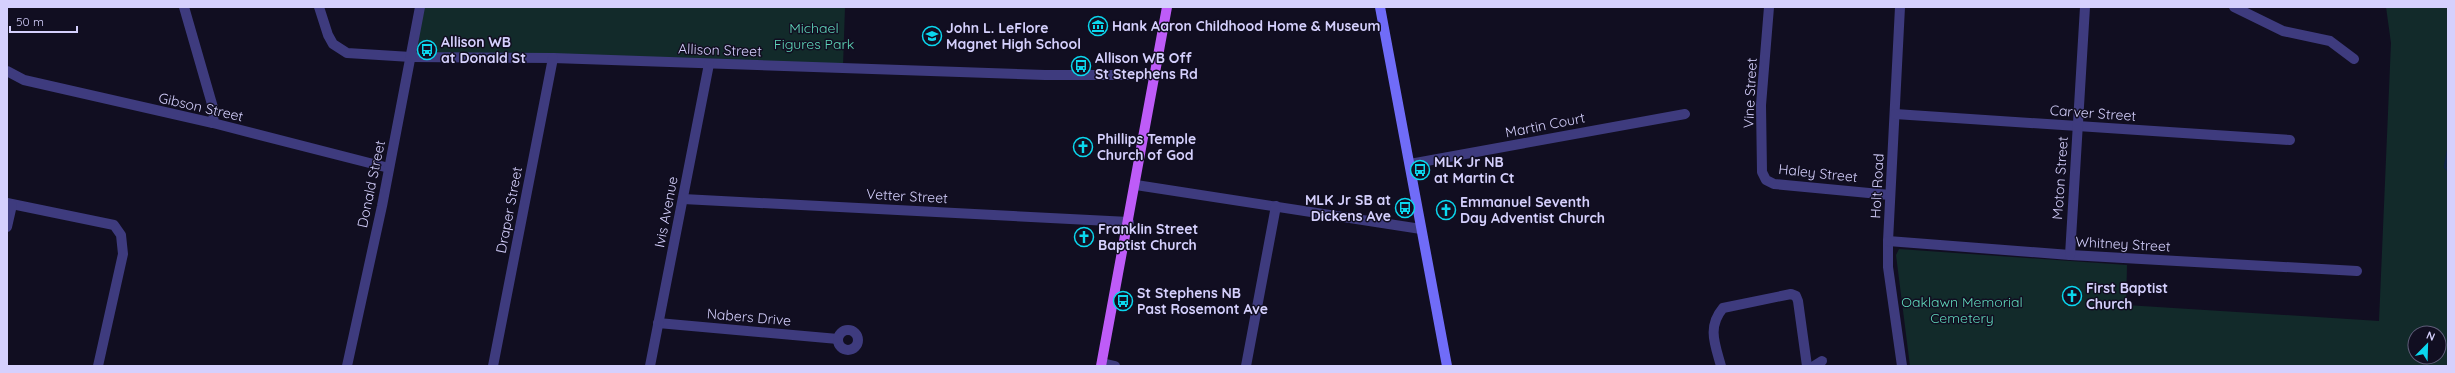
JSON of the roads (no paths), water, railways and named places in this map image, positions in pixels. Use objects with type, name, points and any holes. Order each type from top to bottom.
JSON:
[{"type":"main road","points":[[1102,365],[1156,75],[1167,7]]},
{"type":"main road","points":[[1380,7],[1447,366]]},
{"type":"street","points":[[184,7],[214,111],[213,123]]},
{"type":"street","name":"Allison Street","points":[[319,7],[328,35],[333,44],[347,53],[412,57],[553,58],[1046,75],[1156,75]]},
{"type":"street","name":"Donald Street","points":[[347,366],[412,57],[420,7]]},
{"type":"street","name":"Vine Street","points":[[1766,180],[1762,172],[1761,105],[1769,7]]},
{"type":"street","name":"Holt Road","points":[[1899,364],[1888,267],[1888,241],[1900,7]]},
{"type":"street","name":"Moton Street","points":[[2070,256],[2085,7]]},
{"type":"street","points":[[2234,7],[2283,31],[2330,41],[2354,58]]},
{"type":"street","name":"Draper Street","points":[[493,366],[553,58]]},
{"type":"street","name":"Ivis Avenue","points":[[650,366],[709,64]]},
{"type":"street","name":"Gibson Street","points":[[7,71],[24,80],[213,123],[389,168]]},
{"type":"street","name":"Martin Court","points":[[1410,164],[1685,114]]},
{"type":"street","name":"Carver Street","points":[[1895,114],[2290,140]]},
{"type":"street","name":"Haley Street","points":[[1766,180],[1774,184],[1890,195]]},
{"type":"street","points":[[1136,185],[1421,229]]},
{"type":"street","name":"Vetter Street","points":[[683,199],[1129,222]]},
{"type":"street","points":[[7,227],[9,204],[114,225],[121,235],[123,254],[98,366]]},
{"type":"street","points":[[1246,366],[1276,206]]},
{"type":"street","name":"Whitney Street","points":[[1888,241],[2070,256],[2357,271]]},
{"type":"street","points":[[1721,366],[1712,334],[1716,316],[1723,308],[1791,294],[1796,296],[1798,301],[1807,366]]},
{"type":"street","name":"Nabers Drive","points":[[658,323],[838,339]]},
{"type":"street","points":[[1102,365],[1115,366]]},
{"type":"waterway","points":[[2448,151],[2445,167],[2448,170]]},
{"type":"place","name":"Hank Aaron Childhood Home & Museum","points":[[1098,26]]},
{"type":"place","name":"John L. LeFlore Magnet High School","points":[[932,36]]},
{"type":"place","name":"Allison WB at Donald St","points":[[427,50]]},
{"type":"place","name":"Allison WB Off St Stephens Rd","points":[[1081,66]]},
{"type":"place","name":"Phillips Temple Church of God","points":[[1083,147]]},
{"type":"place","name":"MLK Jr NB at Martin Ct","points":[[1420,170]]},
{"type":"place","name":"MLK Jr SB at Dickens Ave","points":[[1405,208]]},
{"type":"place","name":"Emmanuel Seventh Day Adventist Church","points":[[1446,210]]},
{"type":"place","name":"Franklin Street Baptist Church","points":[[1084,237]]},
{"type":"place","name":"First Baptist Church","points":[[2072,296]]},
{"type":"place","name":"St Stephens NB Past Rosemont Ave","points":[[1123,301]]},
{"type":"park label","name":"Michael Figures Park","points":[[814,36]]},
{"type":"park label","name":"Oaklawn Memorial Cemetery","points":[[1962,310]]}]
